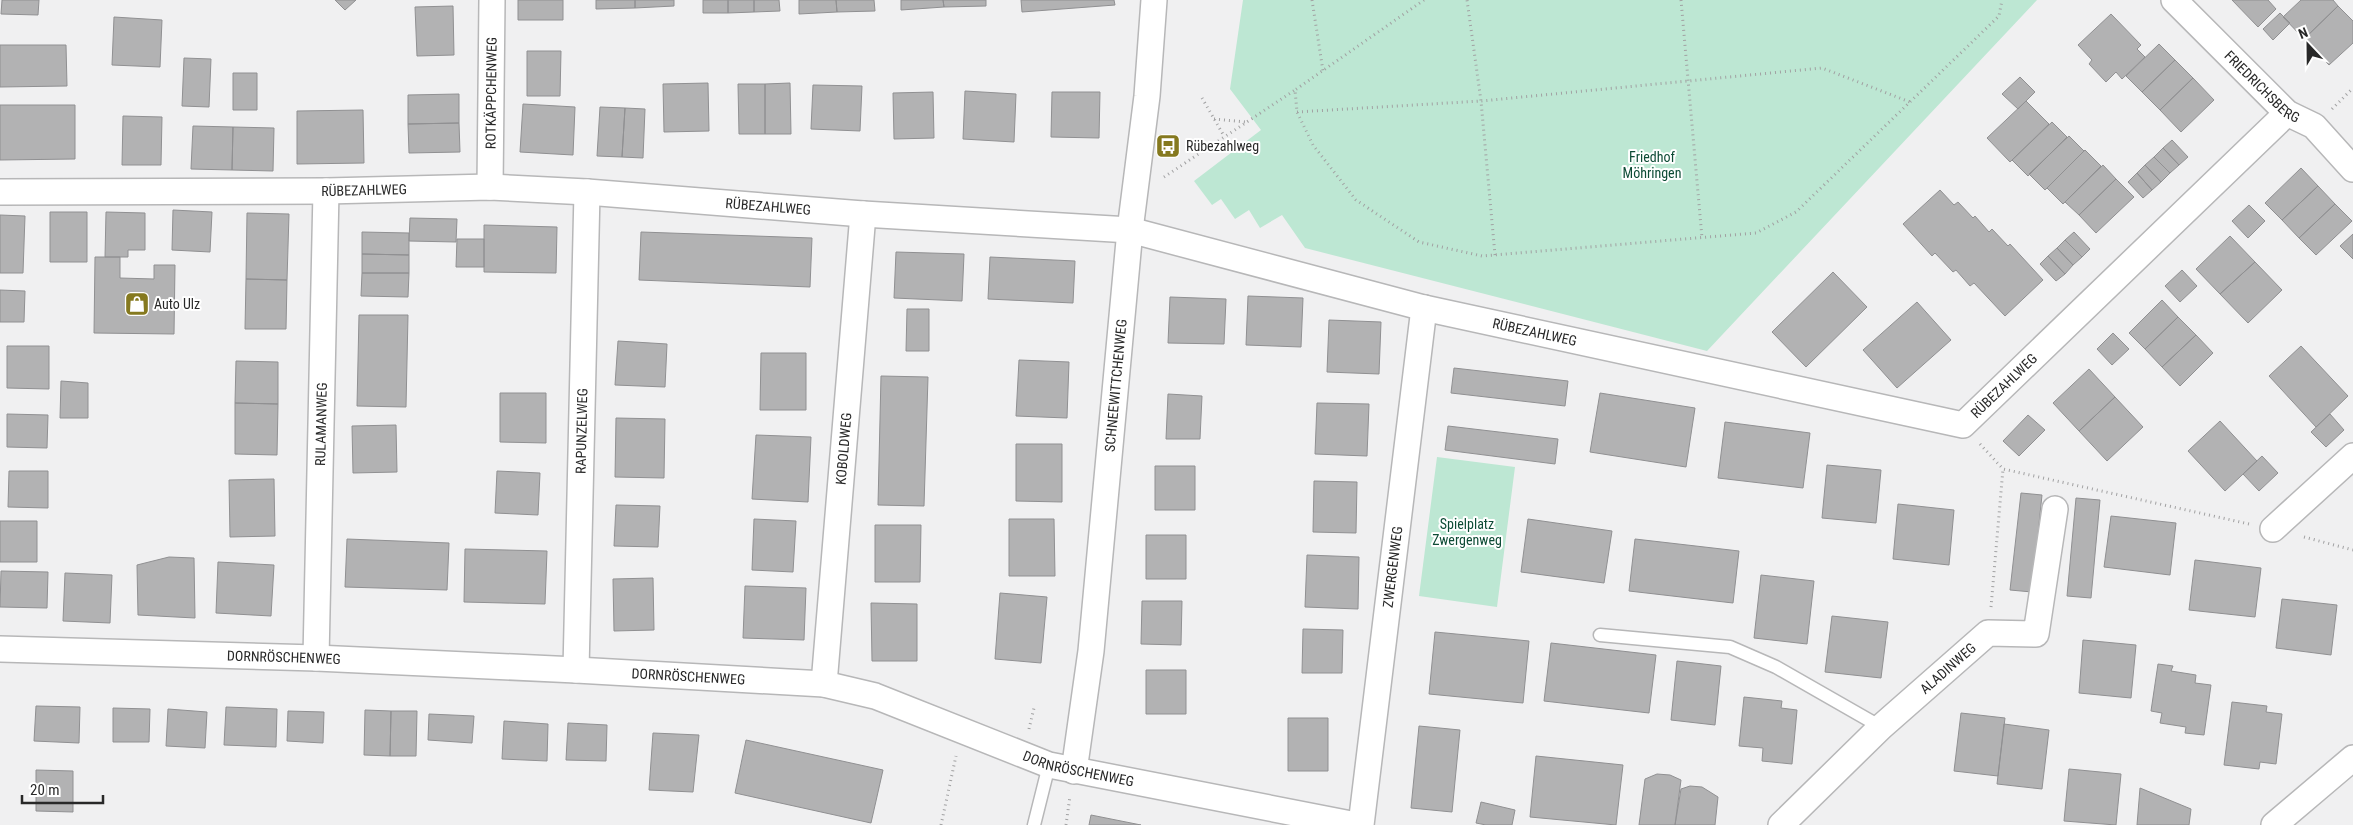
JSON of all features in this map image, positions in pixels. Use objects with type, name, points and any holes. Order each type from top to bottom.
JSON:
[{"type":"street","name":"ROTKÄPPCHENWEG","points":[[490,187],[492,0]]},
{"type":"street","name":"SCHNEEWITTCHENWEG","points":[[1074,771],[1091,650],[1130,230],[1147,96],[1154,0]]},
{"type":"street","name":"FRIEDRICHSBERG","points":[[2174,0],[2287,113],[2314,126],[2353,169]]},
{"type":"street","name":"RÜBEZAHLWEG","points":[[0,192],[326,191],[490,187],[587,192],[863,214],[1130,230],[1424,308],[1963,425],[2287,113]]},
{"type":"street","name":"RULAMANWEG","points":[[316,658],[326,191]]},
{"type":"street","name":"RAPUNZELWEG","points":[[576,670],[587,192]]},
{"type":"street","name":"KOBOLDWEG","points":[[824,684],[863,214]]},
{"type":"street","name":"ZWERGENWEG","points":[[1361,825],[1424,308]]},
{"type":"street","points":[[2273,529],[2353,456]]},
{"type":"street","name":"ALADINWEG","points":[[1782,825],[1881,727],[1988,633],[2036,634],[2055,509]]},
{"type":"street","name":"DORNRÖSCHENWEG","points":[[0,649],[316,658],[824,684],[875,696],[1048,765],[1356,825]]},
{"type":"street","points":[[2274,825],[2353,758]]},
{"type":"lane","points":[[1600,634],[1730,647],[1776,667],[1881,727]]},
{"type":"lane","points":[[1034,825],[1048,765]]},
{"type":"path","points":[[1312,0],[1322,71]]},
{"type":"path","points":[[1135,196],[1295,90],[1424,0]]},
{"type":"path","points":[[1467,0],[1481,101],[1495,255]]},
{"type":"path","points":[[1680,0],[1702,238]]},
{"type":"path","points":[[1295,90],[1297,112],[1313,145],[1356,200],[1418,242],[1482,256],[1756,232],[1796,212],[1999,16],[2002,0]]},
{"type":"path","points":[[1297,112],[1481,101],[1822,68],[1910,102]]},
{"type":"path","points":[[1202,98],[1224,136]]},
{"type":"path","points":[[1214,119],[1246,122]]},
{"type":"path","points":[[1963,425],[2003,469],[2273,529],[2353,550]]},
{"type":"path","points":[[1988,633],[2003,469]]},
{"type":"path","points":[[941,825],[961,730]]},
{"type":"green space","name":"Friedhof Möhringen","points":[[1243,0],[2037,0],[1707,351],[1305,248],[1282,215],[1260,228],[1249,210],[1235,219],[1221,199],[1212,205],[1194,181],[1261,130],[1230,89]]},
{"type":"green space","name":"Spielplatz Zwergenweg","points":[[1437,457],[1515,467],[1497,607],[1419,596]]},
{"type":"building","points":[[2,0],[39,0],[38,15],[1,14]]},
{"type":"building","points":[[335,0],[356,0],[345,10]]},
{"type":"building","points":[[518,0],[563,0],[563,20],[518,20]]},
{"type":"building","points":[[596,0],[635,0],[635,8],[596,9]]},
{"type":"building","points":[[635,0],[674,0],[674,6],[635,8]]},
{"type":"building","points":[[703,0],[728,0],[728,13],[703,13]]},
{"type":"building","points":[[728,0],[754,0],[754,12],[728,13]]},
{"type":"building","points":[[754,0],[779,0],[780,11],[754,12]]},
{"type":"building","points":[[799,0],[836,0],[837,12],[799,14]]},
{"type":"building","points":[[836,0],[874,0],[875,11],[837,12]]},
{"type":"building","points":[[901,0],[943,0],[944,7],[901,10]]},
{"type":"building","points":[[943,0],[986,0],[986,6],[944,7]]},
{"type":"building","points":[[1021,0],[1114,0],[1115,5],[1022,12]]},
{"type":"building","points":[[2232,0],[2268,0],[2276,9],[2258,27]]},
{"type":"building","points":[[2301,0],[2333,0],[2338,6],[2304,39],[2283,17]]},
{"type":"building","points":[[453,6],[454,55],[417,56],[415,7]]},
{"type":"building","points":[[2338,6],[2353,21],[2353,43],[2329,65],[2304,39]]},
{"type":"building","points":[[2280,13],[2290,23],[2273,40],[2263,29]]},
{"type":"building","points":[[2111,14],[2141,45],[2137,49],[2145,57],[2122,79],[2116,72],[2106,82],[2089,64],[2092,60],[2078,45]]},
{"type":"building","points":[[114,17],[162,20],[160,67],[112,65]]},
{"type":"building","points":[[2159,44],[2175,60],[2142,92],[2126,76]]},
{"type":"building","points":[[0,45],[66,45],[67,86],[0,87]]},
{"type":"building","points":[[527,51],[561,51],[560,96],[527,96]]},
{"type":"building","points":[[184,58],[211,59],[209,107],[182,106]]},
{"type":"building","points":[[2175,60],[2193,78],[2160,110],[2142,92]]},
{"type":"building","points":[[233,73],[257,73],[257,110],[233,110]]},
{"type":"building","points":[[2020,77],[2035,92],[2018,109],[2002,94]]},
{"type":"building","points":[[2193,78],[2214,100],[2181,132],[2160,110]]},
{"type":"building","points":[[708,83],[709,131],[664,132],[663,84]]},
{"type":"building","points":[[790,83],[791,134],[765,134],[765,84]]},
{"type":"building","points":[[738,84],[765,84],[765,134],[739,134]]},
{"type":"building","points":[[813,85],[862,86],[860,131],[811,129]]},
{"type":"building","points":[[965,91],[1016,94],[1014,142],[963,139]]},
{"type":"building","points":[[933,92],[934,138],[894,139],[893,93]]},
{"type":"building","points":[[1052,92],[1100,92],[1099,138],[1051,137]]},
{"type":"building","points":[[459,94],[459,123],[408,124],[408,95]]},
{"type":"building","points":[[2026,101],[2049,124],[2010,162],[1987,138]]},
{"type":"building","points":[[523,104],[575,107],[573,155],[520,152]]},
{"type":"building","points":[[0,105],[75,105],[75,159],[0,160]]},
{"type":"building","points":[[600,107],[625,108],[622,157],[597,156]]},
{"type":"building","points":[[625,108],[645,109],[643,158],[622,157]]},
{"type":"building","points":[[363,110],[364,163],[297,164],[297,111]]},
{"type":"building","points":[[123,116],[162,117],[161,165],[122,165]]},
{"type":"building","points":[[2052,122],[2067,137],[2028,176],[2012,160]]},
{"type":"building","points":[[459,123],[460,152],[409,153],[408,124]]},
{"type":"building","points":[[193,126],[233,127],[232,170],[191,169]]},
{"type":"building","points":[[233,127],[274,128],[273,171],[232,170]]},
{"type":"building","points":[[2069,136],[2084,151],[2045,190],[2029,174]]},
{"type":"building","points":[[2172,140],[2188,157],[2179,165],[2163,148]]},
{"type":"building","points":[[2163,148],[2179,165],[2170,173],[2154,157]]},
{"type":"building","points":[[2085,150],[2101,166],[2063,204],[2047,188]]},
{"type":"building","points":[[2154,157],[2170,173],[2161,182],[2145,165]]},
{"type":"building","points":[[2103,165],[2116,179],[2079,215],[2065,202]]},
{"type":"building","points":[[2145,165],[2161,182],[2152,190],[2137,173]]},
{"type":"building","points":[[2301,168],[2318,186],[2282,220],[2265,203]]},
{"type":"building","points":[[2137,173],[2152,190],[2143,198],[2128,182]]},
{"type":"building","points":[[2116,179],[2134,197],[2096,233],[2079,215]]},
{"type":"building","points":[[2318,186],[2335,204],[2299,238],[2282,220]]},
{"type":"building","points":[[1940,190],[1954,205],[1958,202],[1973,218],[1975,216],[1989,232],[1992,229],[2008,246],[2010,244],[2043,280],[2005,316],[1974,283],[1970,286],[1956,270],[1953,272],[1935,253],[1932,256],[1903,224]]},
{"type":"building","points":[[2335,204],[2352,221],[2316,255],[2299,238]]},
{"type":"building","points":[[2249,205],[2265,221],[2248,238],[2232,221]]},
{"type":"building","points":[[173,210],[212,212],[210,252],[172,250]]},
{"type":"building","points":[[50,212],[87,212],[87,262],[50,262]]},
{"type":"building","points":[[106,212],[145,213],[145,250],[128,250],[128,257],[105,257]]},
{"type":"building","points":[[247,213],[289,214],[287,280],[246,279]]},
{"type":"building","points":[[0,215],[25,216],[23,273],[0,273]]},
{"type":"building","points":[[410,218],[457,219],[456,242],[409,241]]},
{"type":"building","points":[[484,225],[557,227],[556,273],[484,272]]},
{"type":"building","points":[[362,232],[409,233],[409,255],[362,254]]},
{"type":"building","points":[[641,232],[812,238],[810,287],[639,280]]},
{"type":"building","points":[[2074,232],[2090,249],[2082,257],[2065,240]]},
{"type":"building","points":[[2353,234],[2353,259],[2340,246]]},
{"type":"building","points":[[2230,236],[2255,262],[2220,294],[2196,269]]},
{"type":"building","points":[[457,239],[484,239],[484,267],[456,267]]},
{"type":"building","points":[[2065,240],[2082,257],[2073,265],[2057,248]]},
{"type":"building","points":[[2057,248],[2073,265],[2065,274],[2048,256]]},
{"type":"building","points":[[896,252],[964,254],[962,301],[894,298]]},
{"type":"building","points":[[362,254],[409,255],[409,273],[362,273]]},
{"type":"building","points":[[2048,256],[2065,274],[2056,281],[2040,264]]},
{"type":"building","points":[[95,257],[120,257],[120,278],[154,279],[154,265],[175,265],[174,334],[94,333]]},
{"type":"building","points":[[990,257],[1075,261],[1073,303],[988,299]]},
{"type":"building","points":[[2255,262],[2282,290],[2248,323],[2220,294]]},
{"type":"building","points":[[2182,270],[2197,286],[2180,302],[2165,286]]},
{"type":"building","points":[[1833,272],[1867,307],[1806,367],[1772,332]]},
{"type":"building","points":[[362,273],[409,273],[408,297],[361,296]]},
{"type":"building","points":[[246,279],[287,280],[286,329],[245,329]]},
{"type":"building","points":[[0,290],[25,291],[24,322],[0,322]]},
{"type":"building","points":[[1248,296],[1303,298],[1301,347],[1246,345]]},
{"type":"building","points":[[1170,297],[1226,299],[1224,344],[1168,343]]},
{"type":"building","points":[[2162,300],[2178,317],[2145,349],[2129,333]]},
{"type":"building","points":[[1917,302],[1951,340],[1897,388],[1863,350]]},
{"type":"building","points":[[907,309],[929,309],[929,351],[906,351]]},
{"type":"building","points":[[359,315],[408,315],[406,407],[357,406]]},
{"type":"building","points":[[2178,317],[2196,335],[2162,367],[2145,349]]},
{"type":"building","points":[[1329,320],[1381,322],[1379,374],[1327,372]]},
{"type":"building","points":[[2113,333],[2129,349],[2112,365],[2097,349]]},
{"type":"building","points":[[2196,335],[2213,353],[2180,386],[2162,367]]},
{"type":"building","points":[[618,341],[667,344],[665,387],[615,385]]},
{"type":"building","points":[[7,346],[49,346],[49,389],[7,388]]},
{"type":"building","points":[[2301,346],[2348,396],[2316,427],[2269,376]]},
{"type":"building","points":[[761,353],[806,353],[806,410],[760,410]]},
{"type":"building","points":[[1019,360],[1069,362],[1067,418],[1016,416]]},
{"type":"building","points":[[236,361],[278,362],[278,404],[235,403]]},
{"type":"building","points":[[1454,368],[1568,381],[1565,406],[1451,393]]},
{"type":"building","points":[[2089,369],[2115,397],[2079,431],[2053,403]]},
{"type":"building","points":[[881,376],[928,377],[924,506],[878,505]]},
{"type":"building","points":[[61,381],[88,383],[88,418],[60,418]]},
{"type":"building","points":[[500,393],[546,393],[546,443],[500,442]]},
{"type":"building","points":[[1600,393],[1695,408],[1686,467],[1590,452]]},
{"type":"building","points":[[1168,394],[1202,396],[1200,439],[1166,439]]},
{"type":"building","points":[[2115,397],[2143,427],[2107,461],[2079,431]]},
{"type":"building","points":[[235,403],[278,404],[277,455],[235,454]]},
{"type":"building","points":[[1317,403],[1369,404],[1367,456],[1315,454]]},
{"type":"building","points":[[7,414],[48,415],[47,448],[7,447]]},
{"type":"building","points":[[2330,414],[2344,430],[2326,447],[2311,432]]},
{"type":"building","points":[[2028,415],[2045,430],[2019,456],[2003,441]]},
{"type":"building","points":[[616,418],[665,419],[664,478],[615,477]]},
{"type":"building","points":[[2220,421],[2257,461],[2225,491],[2188,451]]},
{"type":"building","points":[[1725,422],[1810,433],[1803,488],[1718,478]]},
{"type":"building","points":[[396,425],[397,472],[353,473],[352,426]]},
{"type":"building","points":[[1448,426],[1558,439],[1555,464],[1445,450]]},
{"type":"building","points":[[756,435],[811,437],[808,502],[752,499]]},
{"type":"building","points":[[1016,444],[1062,444],[1062,502],[1016,501]]},
{"type":"building","points":[[2262,456],[2278,473],[2259,491],[2243,474]]},
{"type":"building","points":[[1827,465],[1881,470],[1876,523],[1822,518]]},
{"type":"building","points":[[1155,466],[1195,466],[1195,510],[1155,510]]},
{"type":"building","points":[[9,471],[48,471],[48,508],[8,507]]},
{"type":"building","points":[[497,471],[540,473],[538,515],[495,513]]},
{"type":"building","points":[[274,479],[275,536],[230,537],[229,480]]},
{"type":"building","points":[[1314,481],[1357,482],[1356,533],[1313,532]]},
{"type":"building","points":[[2021,493],[2042,495],[2032,592],[2010,590]]},
{"type":"building","points":[[2076,498],[2100,500],[2091,598],[2067,596]]},
{"type":"building","points":[[1898,504],[1954,510],[1949,565],[1893,559]]},
{"type":"building","points":[[616,505],[660,506],[658,547],[614,546]]},
{"type":"building","points":[[2111,516],[2176,523],[2170,575],[2104,567]]},
{"type":"building","points":[[754,519],[796,521],[793,572],[752,570]]},
{"type":"building","points":[[1009,519],[1054,519],[1055,576],[1009,576]]},
{"type":"building","points":[[1528,519],[1612,531],[1604,583],[1521,572]]},
{"type":"building","points":[[0,521],[37,521],[37,562],[0,562]]},
{"type":"building","points":[[875,525],[921,525],[920,582],[875,582]]},
{"type":"building","points":[[1146,535],[1186,535],[1186,579],[1146,579]]},
{"type":"building","points":[[347,539],[449,543],[447,590],[345,587]]},
{"type":"building","points":[[1635,539],[1739,551],[1733,603],[1629,591]]},
{"type":"building","points":[[465,549],[547,551],[545,604],[464,602]]},
{"type":"building","points":[[1307,555],[1359,557],[1358,609],[1305,607]]},
{"type":"building","points":[[169,557],[194,558],[195,618],[138,615],[137,565]]},
{"type":"building","points":[[2195,560],[2261,568],[2255,617],[2189,610]]},
{"type":"building","points":[[218,562],[274,565],[271,616],[216,613]]},
{"type":"building","points":[[1,571],[48,572],[47,608],[0,607]]},
{"type":"building","points":[[65,573],[112,575],[110,623],[63,621]]},
{"type":"building","points":[[1761,575],[1814,581],[1807,644],[1754,638]]},
{"type":"building","points":[[653,578],[654,630],[614,631],[613,579]]},
{"type":"building","points":[[745,586],[806,588],[804,640],[743,638]]},
{"type":"building","points":[[1000,593],[1047,597],[1041,663],[995,659]]},
{"type":"building","points":[[2282,599],[2337,605],[2331,655],[2276,648]]},
{"type":"building","points":[[1142,601],[1182,601],[1181,645],[1141,644]]},
{"type":"building","points":[[871,603],[917,604],[917,661],[872,661]]},
{"type":"building","points":[[1832,616],[1888,622],[1881,678],[1825,672]]},
{"type":"building","points":[[1303,629],[1343,630],[1342,673],[1302,673]]},
{"type":"building","points":[[1435,632],[1529,641],[1523,703],[1429,694]]},
{"type":"building","points":[[2083,640],[2136,645],[2131,698],[2079,693]]},
{"type":"building","points":[[1551,643],[1656,655],[1649,713],[1544,701]]},
{"type":"building","points":[[1677,661],[1721,666],[1715,725],[1671,720]]},
{"type":"building","points":[[2158,664],[2173,666],[2171,671],[2196,675],[2195,683],[2211,685],[2204,735],[2185,733],[2186,727],[2160,723],[2162,713],[2151,711]]},
{"type":"building","points":[[1146,670],[1186,670],[1186,714],[1146,714]]},
{"type":"building","points":[[1744,697],[1782,701],[1781,708],[1797,710],[1792,764],[1762,761],[1763,748],[1739,746]]},
{"type":"building","points":[[2232,702],[2267,706],[2266,712],[2282,714],[2276,764],[2260,762],[2259,769],[2224,765]]},
{"type":"building","points":[[36,706],[80,707],[79,743],[34,741]]},
{"type":"building","points":[[226,707],[277,709],[276,747],[224,745]]},
{"type":"building","points":[[113,708],[150,709],[149,742],[113,742]]},
{"type":"building","points":[[168,709],[207,712],[205,748],[166,746]]},
{"type":"building","points":[[365,710],[391,711],[390,756],[364,755]]},
{"type":"building","points":[[288,711],[324,712],[323,743],[287,741]]},
{"type":"building","points":[[391,711],[417,711],[416,756],[390,756]]},
{"type":"building","points":[[1961,713],[2005,718],[1998,776],[1954,771]]},
{"type":"building","points":[[429,714],[474,716],[472,743],[428,740]]},
{"type":"building","points":[[1288,718],[1328,718],[1328,771],[1288,771]]},
{"type":"building","points":[[504,721],[548,724],[547,761],[502,759]]},
{"type":"building","points":[[568,723],[607,725],[606,761],[566,760]]},
{"type":"building","points":[[2004,724],[2049,730],[2042,789],[1997,784]]},
{"type":"building","points":[[1419,726],[1460,730],[1452,812],[1411,808]]},
{"type":"building","points":[[653,733],[699,735],[693,792],[649,790]]},
{"type":"building","points":[[746,740],[883,770],[871,823],[735,793]]},
{"type":"building","points":[[1536,756],[1623,765],[1616,825],[1530,817]]},
{"type":"building","points":[[2069,769],[2121,774],[2116,825],[2064,821]]},
{"type":"building","points":[[36,770],[73,771],[73,812],[36,811]]},
{"type":"building","points":[[1657,774],[1670,775],[1681,780],[1675,825],[1639,825],[1645,779]]},
{"type":"building","points":[[1690,786],[1702,787],[1718,797],[1715,825],[1675,825],[1681,789]]},
{"type":"building","points":[[2140,788],[2191,809],[2189,825],[2137,825]]},
{"type":"building","points":[[1481,802],[1515,810],[1512,825],[1476,823]]},
{"type":"building","points":[[1091,815],[1141,825],[1089,825]]},
{"type":"place","name":"Rübezahlweg","points":[[1168,146]]},
{"type":"place","name":"Auto Ulz","points":[[137,304]]}]
